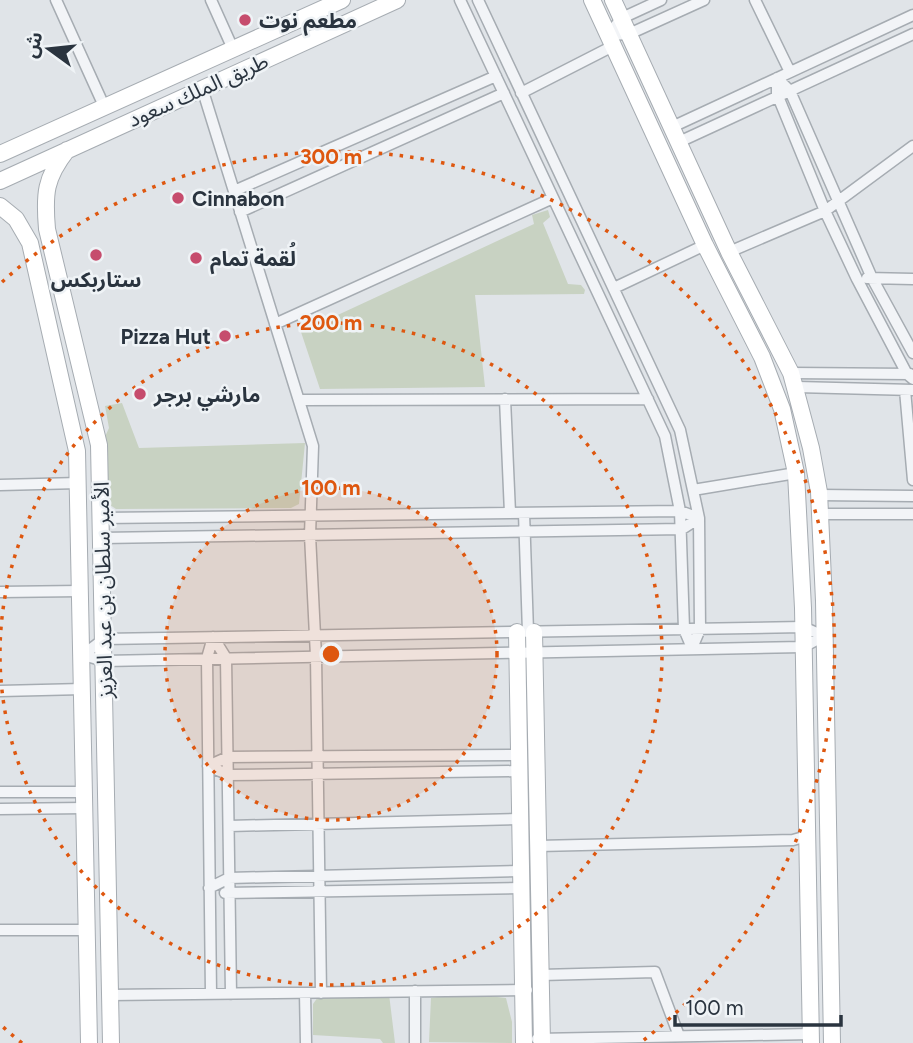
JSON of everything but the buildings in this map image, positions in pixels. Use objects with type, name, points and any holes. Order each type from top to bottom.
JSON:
[{"type":"street","points":[[56,0],[104,106]]},
{"type":"street","points":[[211,0],[233,49]]},
{"type":"street","name":"طريق الملك سعود","points":[[0,154],[342,0]]},
{"type":"street","name":"طريق الملك سعود","points":[[0,181],[397,0]]},
{"type":"street","points":[[460,0],[665,436],[682,529],[684,629],[692,648]]},
{"type":"street","points":[[478,0],[680,430],[699,518],[700,629],[692,648]]},
{"type":"street","points":[[524,513],[526,632],[518,652],[524,1041],[679,1037],[811,1039],[803,627],[796,473],[782,409],[762,357],[705,245],[592,0]]},
{"type":"street","points":[[613,0],[729,252],[794,380],[819,495],[832,1043]]},
{"type":"street","points":[[611,41],[622,18],[662,0]]},
{"type":"street","points":[[522,93],[611,41],[704,0]]},
{"type":"street","points":[[755,0],[790,72]]},
{"type":"street","points":[[675,134],[777,78],[913,15]]},
{"type":"street","points":[[675,134],[790,91],[913,34]]},
{"type":"street","points":[[234,191],[496,76]]},
{"type":"street","points":[[777,78],[790,91],[872,278],[913,353]]},
{"type":"street","points":[[777,78],[777,94],[825,211],[857,279],[911,376],[794,380]]},
{"type":"street","points":[[202,88],[313,446],[310,535],[316,656],[321,993]]},
{"type":"street","points":[[240,212],[504,93]]},
{"type":"street","points":[[729,252],[825,211],[913,146]]},
{"type":"street","name":"الأمير سلطان بن عبد العزيز","points":[[67,150],[54,166],[44,203],[47,229],[99,445],[111,1043]]},
{"type":"street","points":[[275,324],[554,198]]},
{"type":"street","name":"الأمير سلطان بن عبد العزيز","points":[[0,206],[16,219],[32,251],[77,451],[89,1043]]},
{"type":"street","points":[[614,288],[705,245]]},
{"type":"street","points":[[857,279],[913,279]]},
{"type":"street","points":[[794,380],[909,390],[913,480]]},
{"type":"street","points":[[505,399],[510,513]]},
{"type":"street","points":[[299,400],[648,399]]},
{"type":"street","points":[[693,490],[796,473]]},
{"type":"street","points":[[0,485],[79,483]]},
{"type":"street","points":[[819,495],[913,496]]},
{"type":"street","points":[[102,518],[680,511],[699,518]]},
{"type":"street","points":[[820,514],[913,514]]},
{"type":"street","points":[[102,538],[682,529],[699,518]]},
{"type":"street","points":[[0,592],[81,591]]},
{"type":"street","points":[[83,655],[104,639],[803,627],[824,636]]},
{"type":"street","points":[[526,632],[535,652],[542,1041]]},
{"type":"street","points":[[83,655],[104,660],[206,659],[803,647],[824,636]]},
{"type":"street","points":[[214,637],[226,658],[231,994]]},
{"type":"street","points":[[211,994],[206,659],[214,637]]},
{"type":"street","points":[[0,691],[83,689]]},
{"type":"street","points":[[208,766],[228,757],[318,756],[519,763]]},
{"type":"street","points":[[208,766],[229,775],[318,774],[519,763]]},
{"type":"street","points":[[0,792],[85,800]]},
{"type":"street","points":[[0,809],[85,800]]},
{"type":"street","points":[[229,826],[520,819]]},
{"type":"street","points":[[538,846],[793,840],[807,836]]},
{"type":"street","points":[[209,888],[229,878],[521,871]]},
{"type":"street","points":[[209,888],[230,894],[521,888]]},
{"type":"street","points":[[0,930],[87,930]]},
{"type":"street","points":[[110,995],[523,990],[541,982],[655,972],[679,1037]]},
{"type":"street","points":[[415,991],[415,1043]]},
{"type":"street","points":[[305,993],[306,1041]]},
{"type":"green space","points":[[548,210],[550,217],[543,223],[568,284],[581,285],[585,290],[584,294],[475,295],[485,387],[320,389],[301,332],[534,224],[532,215]]},
{"type":"green space","points":[[122,403],[139,448],[305,443],[299,504],[291,508],[116,509],[110,505],[103,441],[109,428],[105,406]]},
{"type":"green space","points":[[454,992],[506,998],[512,1022],[512,1043],[429,1042],[431,998],[452,995]]},
{"type":"green space","points":[[389,994],[395,1043],[383,1043],[380,1039],[313,1035],[313,1004],[318,997]]},
{"type":"place","name":"مطعم نوت","points":[[245,20]]},
{"type":"place","name":"Cinnabon","points":[[178,198]]},
{"type":"place","name":"ستاربكس","points":[[96,255]]},
{"type":"place","name":"لُقمة تمام","points":[[196,258]]},
{"type":"place","name":"Pizza Hut","points":[[225,336]]},
{"type":"place","name":"مارشي برجر","points":[[140,394]]}]
